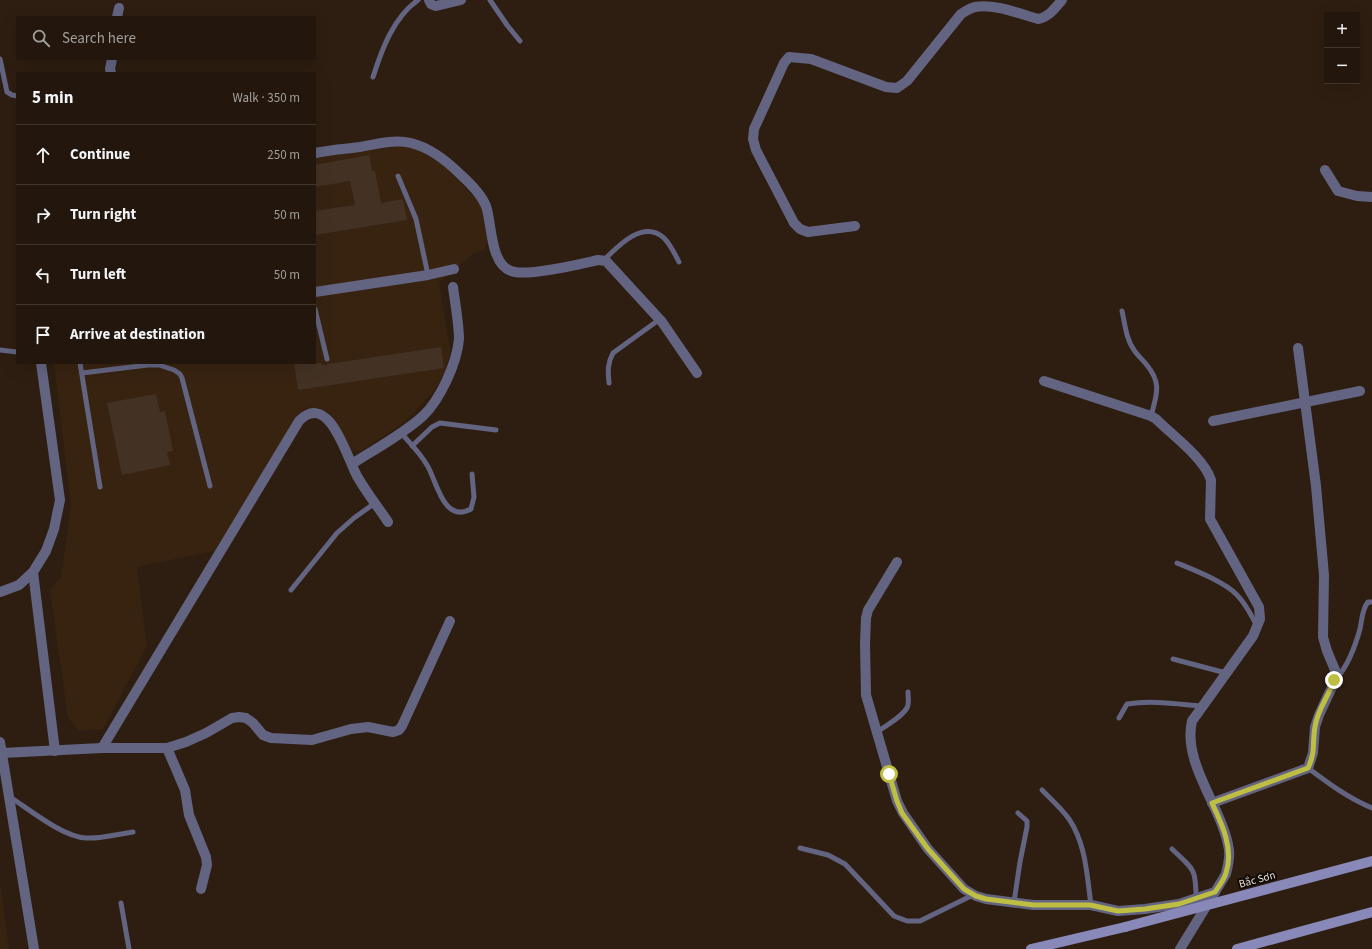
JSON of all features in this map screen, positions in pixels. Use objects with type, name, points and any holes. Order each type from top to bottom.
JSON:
[{"type":"main road","name":"Bắc Sơn","points":[[1031,949],[1125,927],[1372,861]]},
{"type":"main road","points":[[1237,949],[1372,912]]},
{"type":"street","points":[[429,0],[431,4],[436,6],[461,0]]},
{"type":"street","points":[[855,226],[808,232],[800,228],[794,223],[756,150],[753,139],[754,129],[784,63],[790,57],[811,59],[886,87],[897,88],[907,81],[961,14],[968,10],[975,7],[986,6],[1038,19],[1044,18],[1062,0]]},
{"type":"street","points":[[111,72],[112,60]]},
{"type":"street","points":[[316,153],[390,142],[410,142],[436,154],[452,166],[481,197],[486,207],[494,246],[498,257],[505,267],[511,271],[525,274],[604,260],[660,319],[697,373]]},
{"type":"street","points":[[1325,170],[1338,190],[1357,196],[1372,197]]},
{"type":"street","points":[[316,292],[428,275],[454,269]]},
{"type":"street","points":[[352,464],[400,433],[424,415],[452,372],[459,339],[453,287]]},
{"type":"street","points":[[1212,803],[1308,768],[1313,753],[1315,727],[1334,680],[1335,670],[1323,637],[1324,575],[1316,486],[1298,348]]},
{"type":"street","points":[[0,592],[19,585],[33,572],[46,551],[54,529],[60,500],[41,364]]},
{"type":"street","points":[[1044,382],[1152,416],[1186,447],[1209,474],[1211,480],[1210,519],[1260,607],[1260,619],[1253,636],[1192,721],[1190,734],[1195,761],[1226,837],[1229,851],[1226,874],[1180,949]]},
{"type":"street","points":[[1212,421],[1360,391]]},
{"type":"street","points":[[102,748],[299,421],[305,415],[313,412],[328,419],[341,439],[357,475],[388,522]]},
{"type":"street","points":[[897,562],[868,610],[866,618],[866,695],[897,801],[902,813],[928,849],[964,889],[973,895],[986,899],[1033,905],[1090,905],[1118,911],[1179,904],[1215,892]]},
{"type":"street","points":[[33,572],[56,750]]},
{"type":"street","points":[[2,753],[102,748],[167,748],[186,742],[206,733],[232,718],[239,717],[246,718],[253,723],[259,731],[271,738],[312,740],[351,729],[368,727],[393,732],[399,730],[405,719],[450,621]]},
{"type":"street","points":[[0,742],[34,949]]},
{"type":"street","points":[[167,748],[185,790],[190,815],[206,857],[207,865],[201,889]]},
{"type":"lane","points":[[373,77],[383,47],[392,30],[404,12],[418,0]]},
{"type":"lane","points":[[490,0],[520,41]]},
{"type":"lane","points":[[0,59],[7,92],[16,96]]},
{"type":"lane","points":[[398,176],[416,219],[428,275]]},
{"type":"lane","points":[[604,260],[627,239],[639,233],[652,232],[665,239],[679,262]]},
{"type":"lane","points":[[1122,311],[1127,337],[1133,349],[1147,365],[1158,385],[1152,416]]},
{"type":"lane","points":[[316,313],[327,359]]},
{"type":"lane","points":[[609,383],[607,367],[608,361],[613,353],[660,319]]},
{"type":"lane","points":[[0,350],[16,352]]},
{"type":"lane","points":[[80,364],[100,487]]},
{"type":"lane","points":[[82,373],[153,365],[167,366],[180,374],[210,486]]},
{"type":"lane","points":[[412,446],[432,427],[440,423],[496,430]]},
{"type":"lane","points":[[400,433],[423,458],[443,501],[451,509],[458,512],[464,512],[471,509],[474,496],[472,474]]},
{"type":"lane","points":[[291,590],[337,533],[354,518],[375,503]]},
{"type":"lane","points":[[1177,563],[1222,584],[1236,593],[1245,604],[1257,627]]},
{"type":"lane","points":[[1334,680],[1343,671],[1351,658],[1365,606],[1368,602],[1372,602]]},
{"type":"lane","points":[[1173,659],[1226,673]]},
{"type":"lane","points":[[877,732],[903,713],[907,708],[909,704],[908,692]]},
{"type":"lane","points":[[1119,718],[1127,704],[1158,702],[1202,706]]},
{"type":"lane","points":[[1308,768],[1358,803],[1372,808]]},
{"type":"lane","points":[[1042,790],[1069,820],[1078,836],[1085,862],[1090,905]]},
{"type":"lane","points":[[9,797],[46,821],[65,832],[78,837],[88,838],[133,832]]},
{"type":"lane","points":[[1014,902],[1027,827],[1027,821],[1018,813]]},
{"type":"lane","points":[[800,848],[828,855],[845,864],[894,916],[907,921],[920,921],[973,895]]},
{"type":"lane","points":[[1172,849],[1191,867],[1194,873],[1196,880],[1196,899]]},
{"type":"lane","points":[[121,903],[129,949]]},
{"type":"shaded area","points":[[409,145],[445,166],[482,206],[487,241],[485,249],[473,254],[439,282],[450,350],[447,368],[433,392],[406,421],[361,451],[351,450],[333,417],[328,412],[311,407],[304,409],[214,551],[137,567],[147,646],[103,729],[79,731],[68,718],[50,589],[61,578],[71,505],[54,364],[316,364],[316,158]]},
{"type":"shaded area","points":[[0,882],[9,949],[0,949]]},
{"type":"building","points":[[369,155],[372,171],[375,171],[381,203],[403,199],[407,220],[316,235],[316,211],[355,205],[350,181],[316,187],[316,165]]},
{"type":"building","points":[[441,347],[444,368],[298,390],[294,364],[321,363],[322,365]]},
{"type":"building","points":[[156,394],[160,412],[165,411],[173,451],[167,452],[170,465],[122,475],[107,403]]},
{"type":"route","points":[[889,774],[902,813],[928,849],[964,889],[973,895],[986,899],[1033,905],[1078,904],[1118,911],[1179,904],[1215,892],[1226,874],[1229,851],[1226,837],[1212,803],[1308,768],[1313,753],[1315,727],[1334,680]]}]
